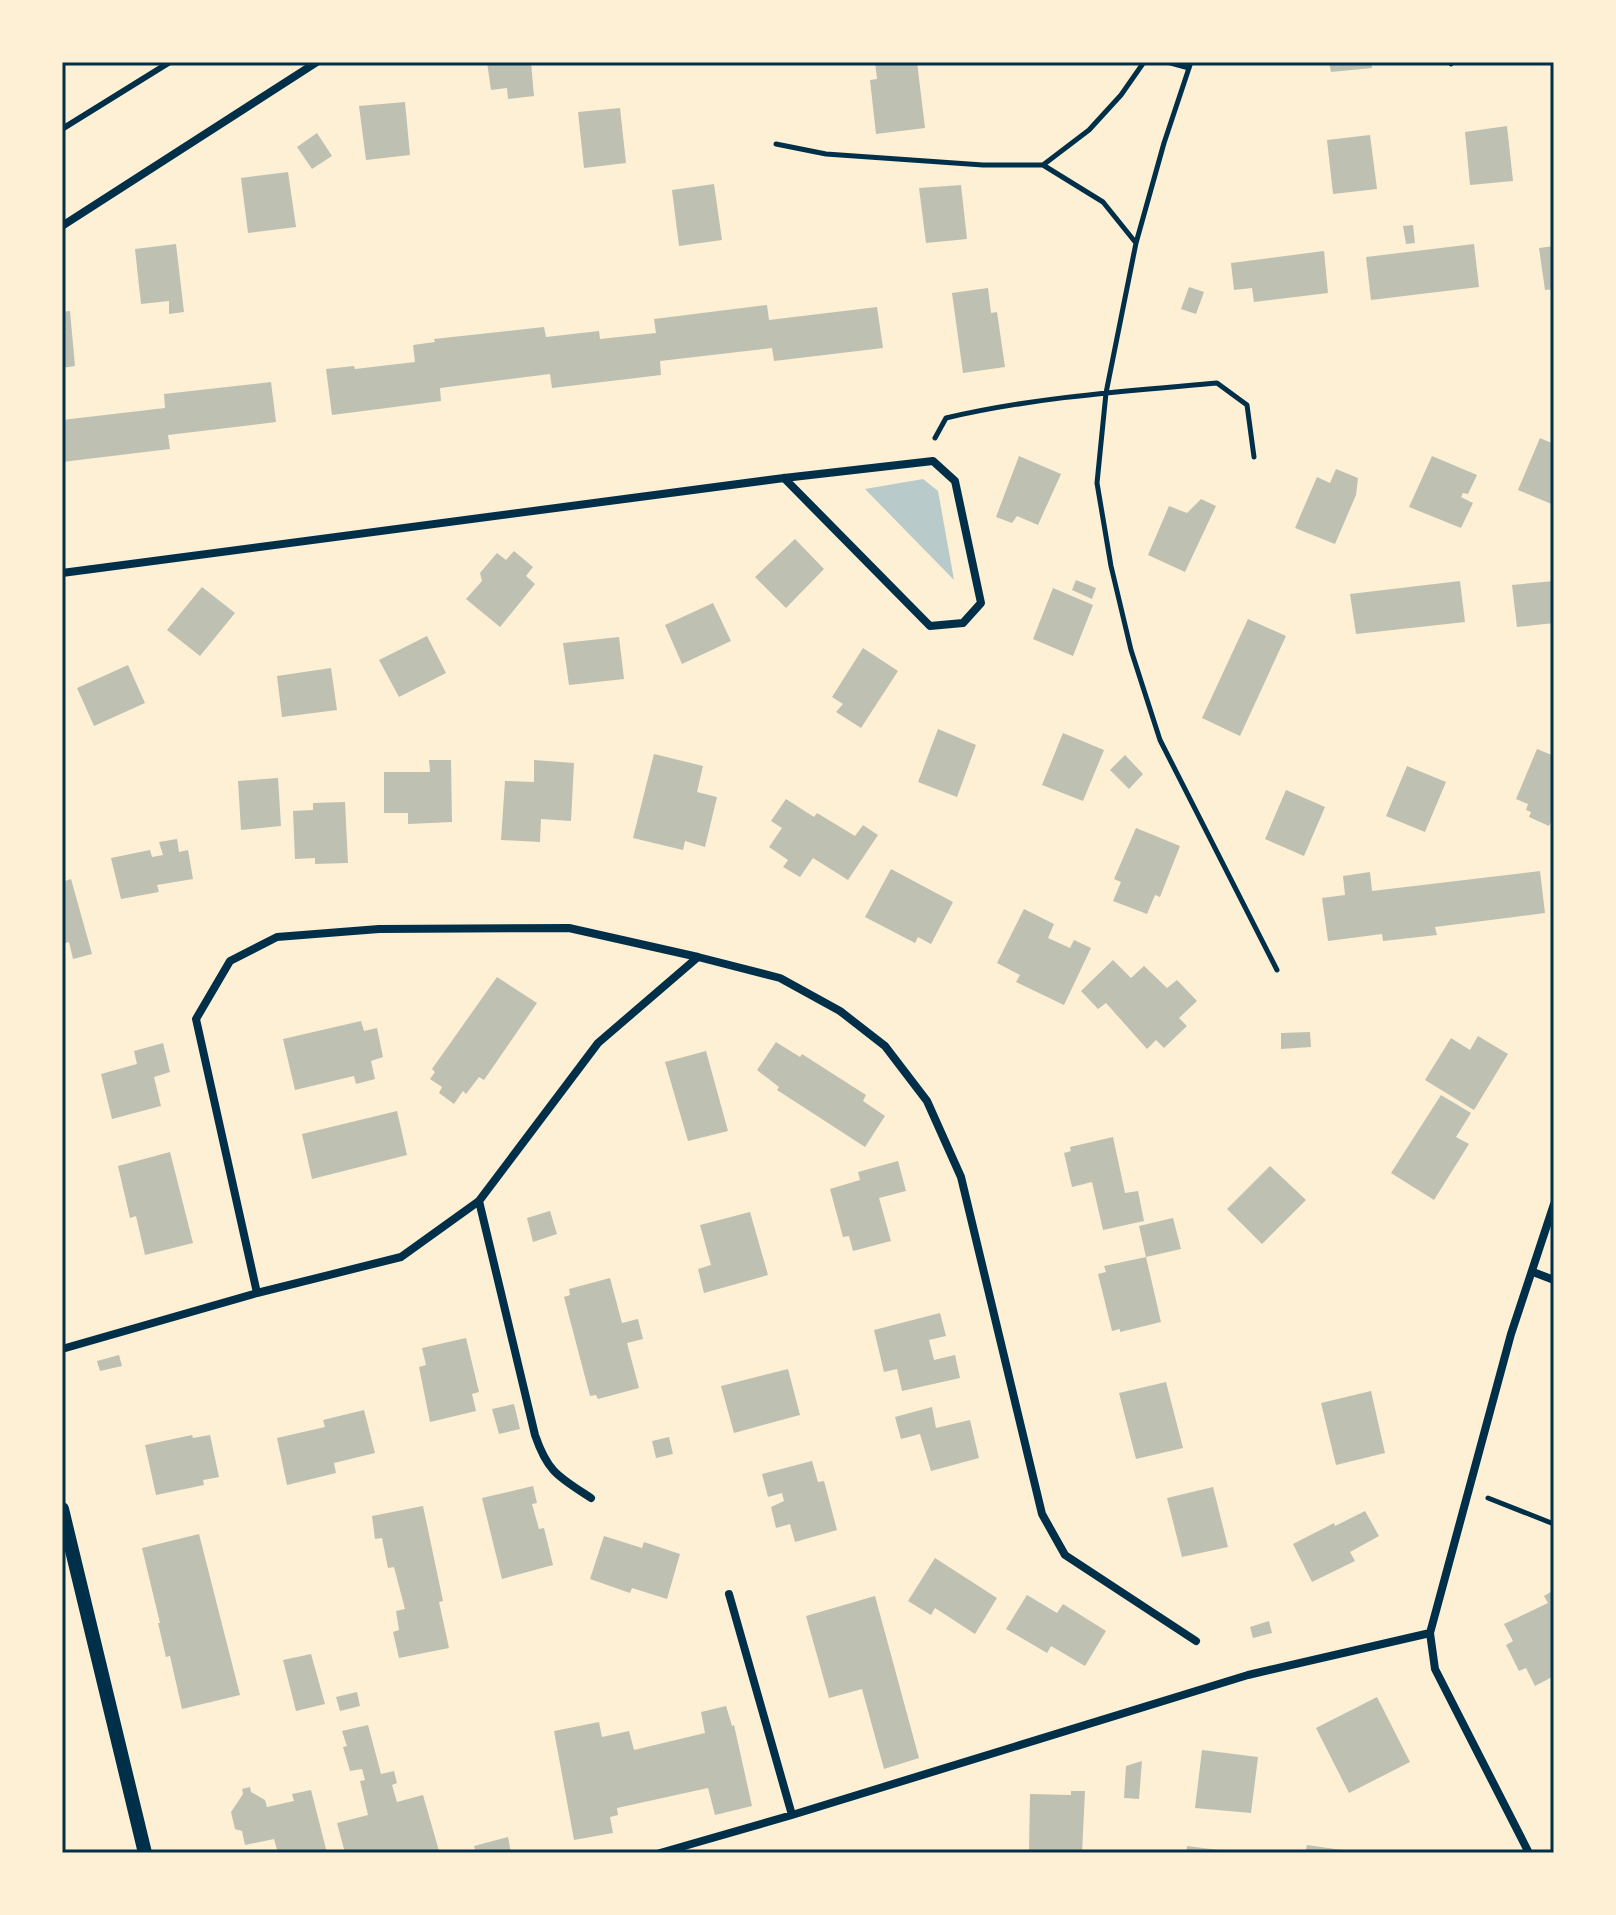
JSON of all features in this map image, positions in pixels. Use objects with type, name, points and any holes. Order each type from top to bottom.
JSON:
[{"type":"street","points":[[62,226],[317,62]]},
{"type":"street","points":[[62,573],[784,478],[933,461],[955,481],[981,603],[963,623],[930,626],[784,478]]},
{"type":"street","points":[[257,1293],[196,1019],[230,961],[277,937],[395,928],[569,928],[780,978],[840,1011],[885,1046],[927,1101],[961,1177],[1042,1514],[1065,1555],[1196,1641]]},
{"type":"street","points":[[62,1349],[257,1293],[401,1257],[479,1201],[598,1043],[698,957]]},
{"type":"street","points":[[479,1201],[543,1460],[560,1478],[591,1498]]},
{"type":"street","points":[[1529,1853],[1435,1669],[1430,1633],[1511,1334],[1554,1204]]},
{"type":"street","points":[[1533,1272],[1554,1280]]},
{"type":"street","points":[[62,1509],[145,1853]]},
{"type":"street","points":[[729,1594],[792,1815]]},
{"type":"street","points":[[660,1853],[1248,1675],[1430,1633]]},
{"type":"lane","points":[[62,129],[170,62]]},
{"type":"path","points":[[1043,165],[1089,130],[1121,95],[1144,62]]},
{"type":"path","points":[[1167,62],[1190,65],[1136,243],[1106,393],[1097,483],[1111,566],[1131,650],[1160,740],[1277,970]]},
{"type":"path","points":[[776,144],[826,154],[983,165],[1043,165],[1103,202],[1136,243]]},
{"type":"path","points":[[921,462],[946,418],[975,411],[1106,393],[1217,383],[1247,405],[1254,457]]},
{"type":"path","points":[[1469,1490],[1554,1524]]},
{"type":"shaded area","points":[[923,479],[938,491],[954,580],[865,489]]},
{"type":"building","points":[[487,62],[531,62],[534,96],[508,99],[507,88],[491,90]]},
{"type":"building","points":[[875,62],[917,62],[925,128],[876,134],[870,80],[877,79]]},
{"type":"building","points":[[1329,62],[1372,62],[1372,68],[1331,72]]},
{"type":"building","points":[[405,102],[410,155],[366,160],[359,106]]},
{"type":"building","points":[[620,108],[626,163],[584,168],[578,112]]},
{"type":"building","points":[[1507,126],[1513,181],[1470,185],[1465,132]]},
{"type":"building","points":[[317,133],[332,156],[312,169],[297,147]]},
{"type":"building","points":[[1370,135],[1377,189],[1333,194],[1327,140]]},
{"type":"building","points":[[288,172],[296,227],[248,233],[241,178]]},
{"type":"building","points":[[714,184],[722,240],[679,246],[672,190]]},
{"type":"building","points":[[961,185],[967,239],[926,243],[919,188]]},
{"type":"building","points":[[1413,225],[1415,243],[1406,244],[1403,226]]},
{"type":"building","points":[[176,244],[184,312],[169,314],[169,301],[141,304],[135,249]]},
{"type":"building","points":[[1474,244],[1479,287],[1371,300],[1366,257]]},
{"type":"building","points":[[1554,246],[1554,289],[1545,290],[1539,248]]},
{"type":"building","points":[[1324,251],[1328,293],[1254,302],[1252,288],[1234,290],[1231,263]]},
{"type":"building","points":[[1189,287],[1204,292],[1196,314],[1181,309]]},
{"type":"building","points":[[988,288],[991,313],[997,312],[1005,367],[963,373],[952,293]]},
{"type":"building","points":[[767,305],[769,320],[877,307],[883,348],[774,361],[772,348],[660,361],[661,375],[552,388],[550,374],[440,388],[441,401],[332,415],[326,369],[415,362],[413,345],[435,342],[434,339],[544,327],[546,337],[599,331],[600,339],[656,333],[654,319]]},
{"type":"building","points":[[70,311],[75,366],[62,368],[62,312]]},
{"type":"building","points":[[271,382],[276,422],[168,435],[170,449],[62,462],[62,420],[165,408],[164,394]]},
{"type":"building","points":[[1540,438],[1554,444],[1554,505],[1518,490]]},
{"type":"building","points":[[1019,456],[1061,474],[1038,525],[1017,516],[1012,523],[996,517]]},
{"type":"building","points":[[1432,456],[1477,475],[1468,494],[1463,493],[1461,497],[1473,503],[1461,528],[1409,507]]},
{"type":"building","points":[[1336,469],[1358,478],[1356,495],[1335,544],[1295,528],[1317,477],[1330,483]]},
{"type":"building","points":[[1201,499],[1216,506],[1185,572],[1148,555],[1169,506],[1187,513]]},
{"type":"building","points":[[795,539],[824,569],[786,608],[755,577]]},
{"type":"building","points":[[514,551],[533,567],[526,576],[535,584],[500,627],[466,599],[482,581],[480,573],[497,553],[506,560]]},
{"type":"building","points":[[1076,580],[1096,588],[1092,599],[1072,590]]},
{"type":"building","points":[[1460,581],[1465,622],[1356,634],[1350,594]]},
{"type":"building","points":[[1554,581],[1554,623],[1517,627],[1512,585]]},
{"type":"building","points":[[202,587],[235,613],[200,656],[167,630]]},
{"type":"building","points":[[1053,588],[1093,605],[1073,656],[1033,639]]},
{"type":"building","points":[[713,603],[731,641],[682,664],[665,625]]},
{"type":"building","points":[[1248,619],[1286,636],[1240,736],[1202,718]]},
{"type":"building","points":[[427,636],[446,673],[399,697],[379,660]]},
{"type":"building","points":[[619,637],[624,679],[569,685],[563,643]]},
{"type":"building","points":[[863,648],[898,671],[861,728],[836,712],[843,704],[832,697]]},
{"type":"building","points":[[128,665],[145,703],[94,726],[77,688]]},
{"type":"building","points":[[331,668],[337,710],[282,717],[277,676]]},
{"type":"building","points":[[938,729],[976,745],[957,797],[918,782]]},
{"type":"building","points":[[1063,733],[1104,750],[1083,801],[1042,785]]},
{"type":"building","points":[[1537,749],[1554,756],[1554,815],[1549,826],[1529,817],[1531,812],[1526,810],[1528,804],[1516,799]]},
{"type":"building","points":[[654,754],[703,766],[697,792],[717,797],[705,847],[685,841],[683,850],[633,838]]},
{"type":"building","points":[[1125,755],[1143,774],[1129,789],[1110,770]]},
{"type":"building","points":[[429,760],[451,760],[452,822],[408,824],[408,813],[384,813],[384,772],[430,772]]},
{"type":"building","points":[[534,760],[574,763],[571,821],[541,819],[540,842],[501,840],[505,781],[534,782]]},
{"type":"building","points":[[1407,766],[1446,782],[1425,832],[1386,816]]},
{"type":"building","points":[[278,778],[281,826],[241,830],[238,781]]},
{"type":"building","points":[[1286,790],[1325,807],[1304,856],[1265,839]]},
{"type":"building","points":[[786,799],[814,817],[817,813],[855,836],[863,825],[878,835],[848,880],[813,858],[800,877],[783,867],[788,860],[769,847],[782,828],[771,821]]},
{"type":"building","points":[[345,802],[348,863],[315,864],[315,858],[295,859],[293,811],[313,810],[313,803]]},
{"type":"building","points":[[1136,828],[1180,846],[1160,897],[1155,895],[1147,914],[1113,901],[1121,882],[1114,879]]},
{"type":"building","points":[[177,839],[179,852],[188,850],[193,879],[157,885],[159,892],[121,899],[111,858],[150,850],[152,857],[163,855],[159,842]]},
{"type":"building","points":[[891,869],[953,902],[931,944],[918,937],[915,943],[865,917]]},
{"type":"building","points":[[1540,871],[1545,913],[1435,927],[1437,935],[1383,941],[1382,934],[1328,941],[1322,898],[1345,895],[1343,876],[1370,872],[1372,891]]},
{"type":"building","points":[[71,879],[92,954],[73,959],[69,942],[62,944],[62,882]]},
{"type":"building","points":[[1024,909],[1054,924],[1048,938],[1070,948],[1074,940],[1091,948],[1064,1005],[1016,982],[1020,975],[997,963]]},
{"type":"building","points":[[1113,960],[1131,978],[1144,966],[1167,988],[1177,980],[1197,1001],[1179,1018],[1187,1026],[1164,1048],[1156,1040],[1147,1049],[1106,1003],[1098,1009],[1081,991]]},
{"type":"building","points":[[497,977],[537,1003],[484,1080],[479,1077],[454,1104],[439,1093],[442,1087],[430,1079],[435,1072],[432,1069]]},
{"type":"building","points":[[361,1021],[364,1031],[377,1028],[383,1057],[371,1061],[375,1079],[356,1084],[354,1076],[295,1090],[283,1039]]},
{"type":"building","points":[[1310,1032],[1311,1047],[1281,1049],[1281,1033]]},
{"type":"building","points":[[1478,1036],[1508,1054],[1474,1110],[1425,1080],[1451,1038],[1470,1050]]},
{"type":"building","points":[[776,1042],[800,1057],[802,1054],[866,1095],[863,1101],[885,1116],[865,1147],[777,1090],[779,1087],[757,1070]]},
{"type":"building","points":[[163,1043],[170,1072],[154,1077],[161,1106],[112,1119],[101,1074],[137,1064],[134,1051]]},
{"type":"building","points":[[706,1051],[728,1131],[688,1141],[665,1062]]},
{"type":"building","points":[[1441,1095],[1471,1113],[1456,1137],[1469,1144],[1434,1200],[1391,1173]]},
{"type":"building","points":[[397,1111],[407,1155],[312,1179],[302,1134]]},
{"type":"building","points":[[1113,1137],[1125,1193],[1138,1191],[1144,1221],[1103,1230],[1092,1182],[1072,1187],[1064,1153],[1071,1151],[1070,1147]]},
{"type":"building","points":[[170,1152],[193,1243],[145,1255],[136,1216],[130,1218],[118,1166]]},
{"type":"building","points":[[898,1161],[906,1191],[879,1198],[891,1241],[853,1251],[849,1236],[843,1237],[830,1189],[860,1180],[858,1172]]},
{"type":"building","points":[[1270,1166],[1306,1200],[1262,1244],[1227,1209]]},
{"type":"building","points":[[550,1211],[557,1234],[533,1242],[527,1218]]},
{"type":"building","points":[[750,1212],[768,1275],[704,1293],[698,1269],[711,1265],[700,1225]]},
{"type":"building","points":[[1173,1218],[1181,1249],[1146,1257],[1139,1226]]},
{"type":"building","points":[[1146,1257],[1161,1322],[1120,1332],[1120,1329],[1112,1331],[1098,1274],[1106,1272],[1104,1266]]},
{"type":"building","points":[[610,1278],[622,1323],[638,1319],[643,1339],[627,1343],[639,1388],[598,1399],[596,1395],[590,1396],[564,1297],[570,1295],[569,1289]]},
{"type":"building","points":[[940,1313],[946,1336],[929,1340],[934,1360],[955,1355],[960,1378],[902,1391],[897,1369],[884,1372],[874,1330]]},
{"type":"building","points":[[466,1338],[479,1392],[472,1394],[476,1411],[430,1422],[419,1367],[426,1365],[422,1348]]},
{"type":"building","points":[[119,1355],[122,1366],[100,1371],[97,1361]]},
{"type":"building","points":[[788,1369],[800,1415],[734,1433],[721,1386]]},
{"type":"building","points":[[1166,1382],[1183,1448],[1136,1459],[1119,1393]]},
{"type":"building","points":[[1371,1391],[1385,1453],[1336,1465],[1321,1403]]},
{"type":"building","points":[[514,1404],[520,1429],[499,1434],[492,1409]]},
{"type":"building","points":[[932,1407],[936,1428],[970,1420],[979,1458],[931,1471],[920,1434],[901,1439],[895,1417]]},
{"type":"building","points":[[364,1410],[375,1453],[334,1463],[336,1473],[287,1485],[277,1438],[325,1427],[323,1420]]},
{"type":"building","points":[[192,1435],[193,1438],[210,1435],[219,1477],[203,1480],[204,1485],[156,1495],[145,1445]]},
{"type":"building","points":[[669,1437],[673,1454],[656,1458],[652,1441]]},
{"type":"building","points":[[812,1461],[818,1482],[824,1481],[837,1530],[795,1542],[790,1524],[776,1528],[771,1507],[784,1501],[782,1493],[768,1497],[762,1474]]},
{"type":"building","points":[[533,1486],[537,1503],[532,1504],[539,1529],[544,1528],[553,1565],[502,1579],[482,1498]]},
{"type":"building","points":[[1213,1487],[1228,1547],[1182,1557],[1167,1498]]},
{"type":"building","points":[[423,1506],[443,1601],[439,1602],[449,1648],[399,1658],[393,1632],[399,1630],[396,1611],[405,1609],[394,1567],[388,1568],[382,1538],[375,1539],[372,1516]]},
{"type":"building","points":[[1365,1511],[1379,1536],[1350,1552],[1355,1561],[1312,1582],[1293,1544]]},
{"type":"building","points":[[199,1534],[240,1695],[182,1709],[170,1656],[166,1657],[142,1548]]},
{"type":"building","points":[[604,1536],[642,1548],[644,1542],[680,1554],[667,1599],[632,1588],[630,1593],[590,1579]]},
{"type":"building","points":[[935,1558],[997,1598],[975,1634],[935,1608],[931,1615],[908,1601]]},
{"type":"building","points":[[1554,1590],[1554,1676],[1535,1686],[1526,1668],[1519,1671],[1506,1645],[1513,1641],[1504,1624],[1548,1603],[1544,1596]]},
{"type":"building","points":[[1027,1595],[1057,1613],[1063,1604],[1106,1631],[1085,1666],[1051,1646],[1047,1653],[1006,1629]]},
{"type":"building","points":[[875,1596],[919,1758],[884,1769],[862,1689],[829,1698],[806,1616]]},
{"type":"building","points":[[1269,1621],[1272,1633],[1253,1638],[1250,1627]]},
{"type":"building","points":[[311,1654],[325,1704],[296,1711],[283,1660]]},
{"type":"building","points":[[357,1692],[360,1706],[340,1711],[336,1697]]},
{"type":"building","points":[[1377,1697],[1410,1762],[1349,1793],[1316,1728]]},
{"type":"building","points":[[726,1706],[734,1725],[752,1806],[715,1815],[708,1788],[617,1808],[618,1815],[610,1817],[613,1833],[574,1840],[554,1731],[599,1722],[602,1737],[629,1731],[634,1750],[705,1733],[701,1712]]},
{"type":"building","points":[[368,1725],[381,1774],[394,1771],[397,1783],[392,1785],[397,1802],[423,1795],[439,1851],[345,1853],[337,1823],[368,1815],[360,1781],[365,1780],[362,1769],[350,1771],[342,1731]]},
{"type":"building","points":[[1202,1750],[1258,1757],[1251,1813],[1195,1808]]},
{"type":"building","points":[[1142,1761],[1139,1799],[1124,1798],[1126,1766]]},
{"type":"building","points":[[250,1787],[251,1792],[265,1800],[267,1807],[294,1801],[292,1794],[311,1790],[327,1853],[278,1853],[274,1839],[245,1845],[242,1831],[235,1829],[231,1812],[243,1794],[242,1789]]},
{"type":"building","points":[[1071,1791],[1085,1791],[1082,1853],[1029,1851],[1030,1794],[1071,1795]]},
{"type":"building","points":[[508,1837],[511,1853],[476,1853],[474,1846]]},
{"type":"building","points":[[1307,1845],[1349,1851],[1349,1853],[1305,1853]]},
{"type":"building","points":[[1187,1846],[1219,1850],[1218,1853],[1186,1853]]}]
